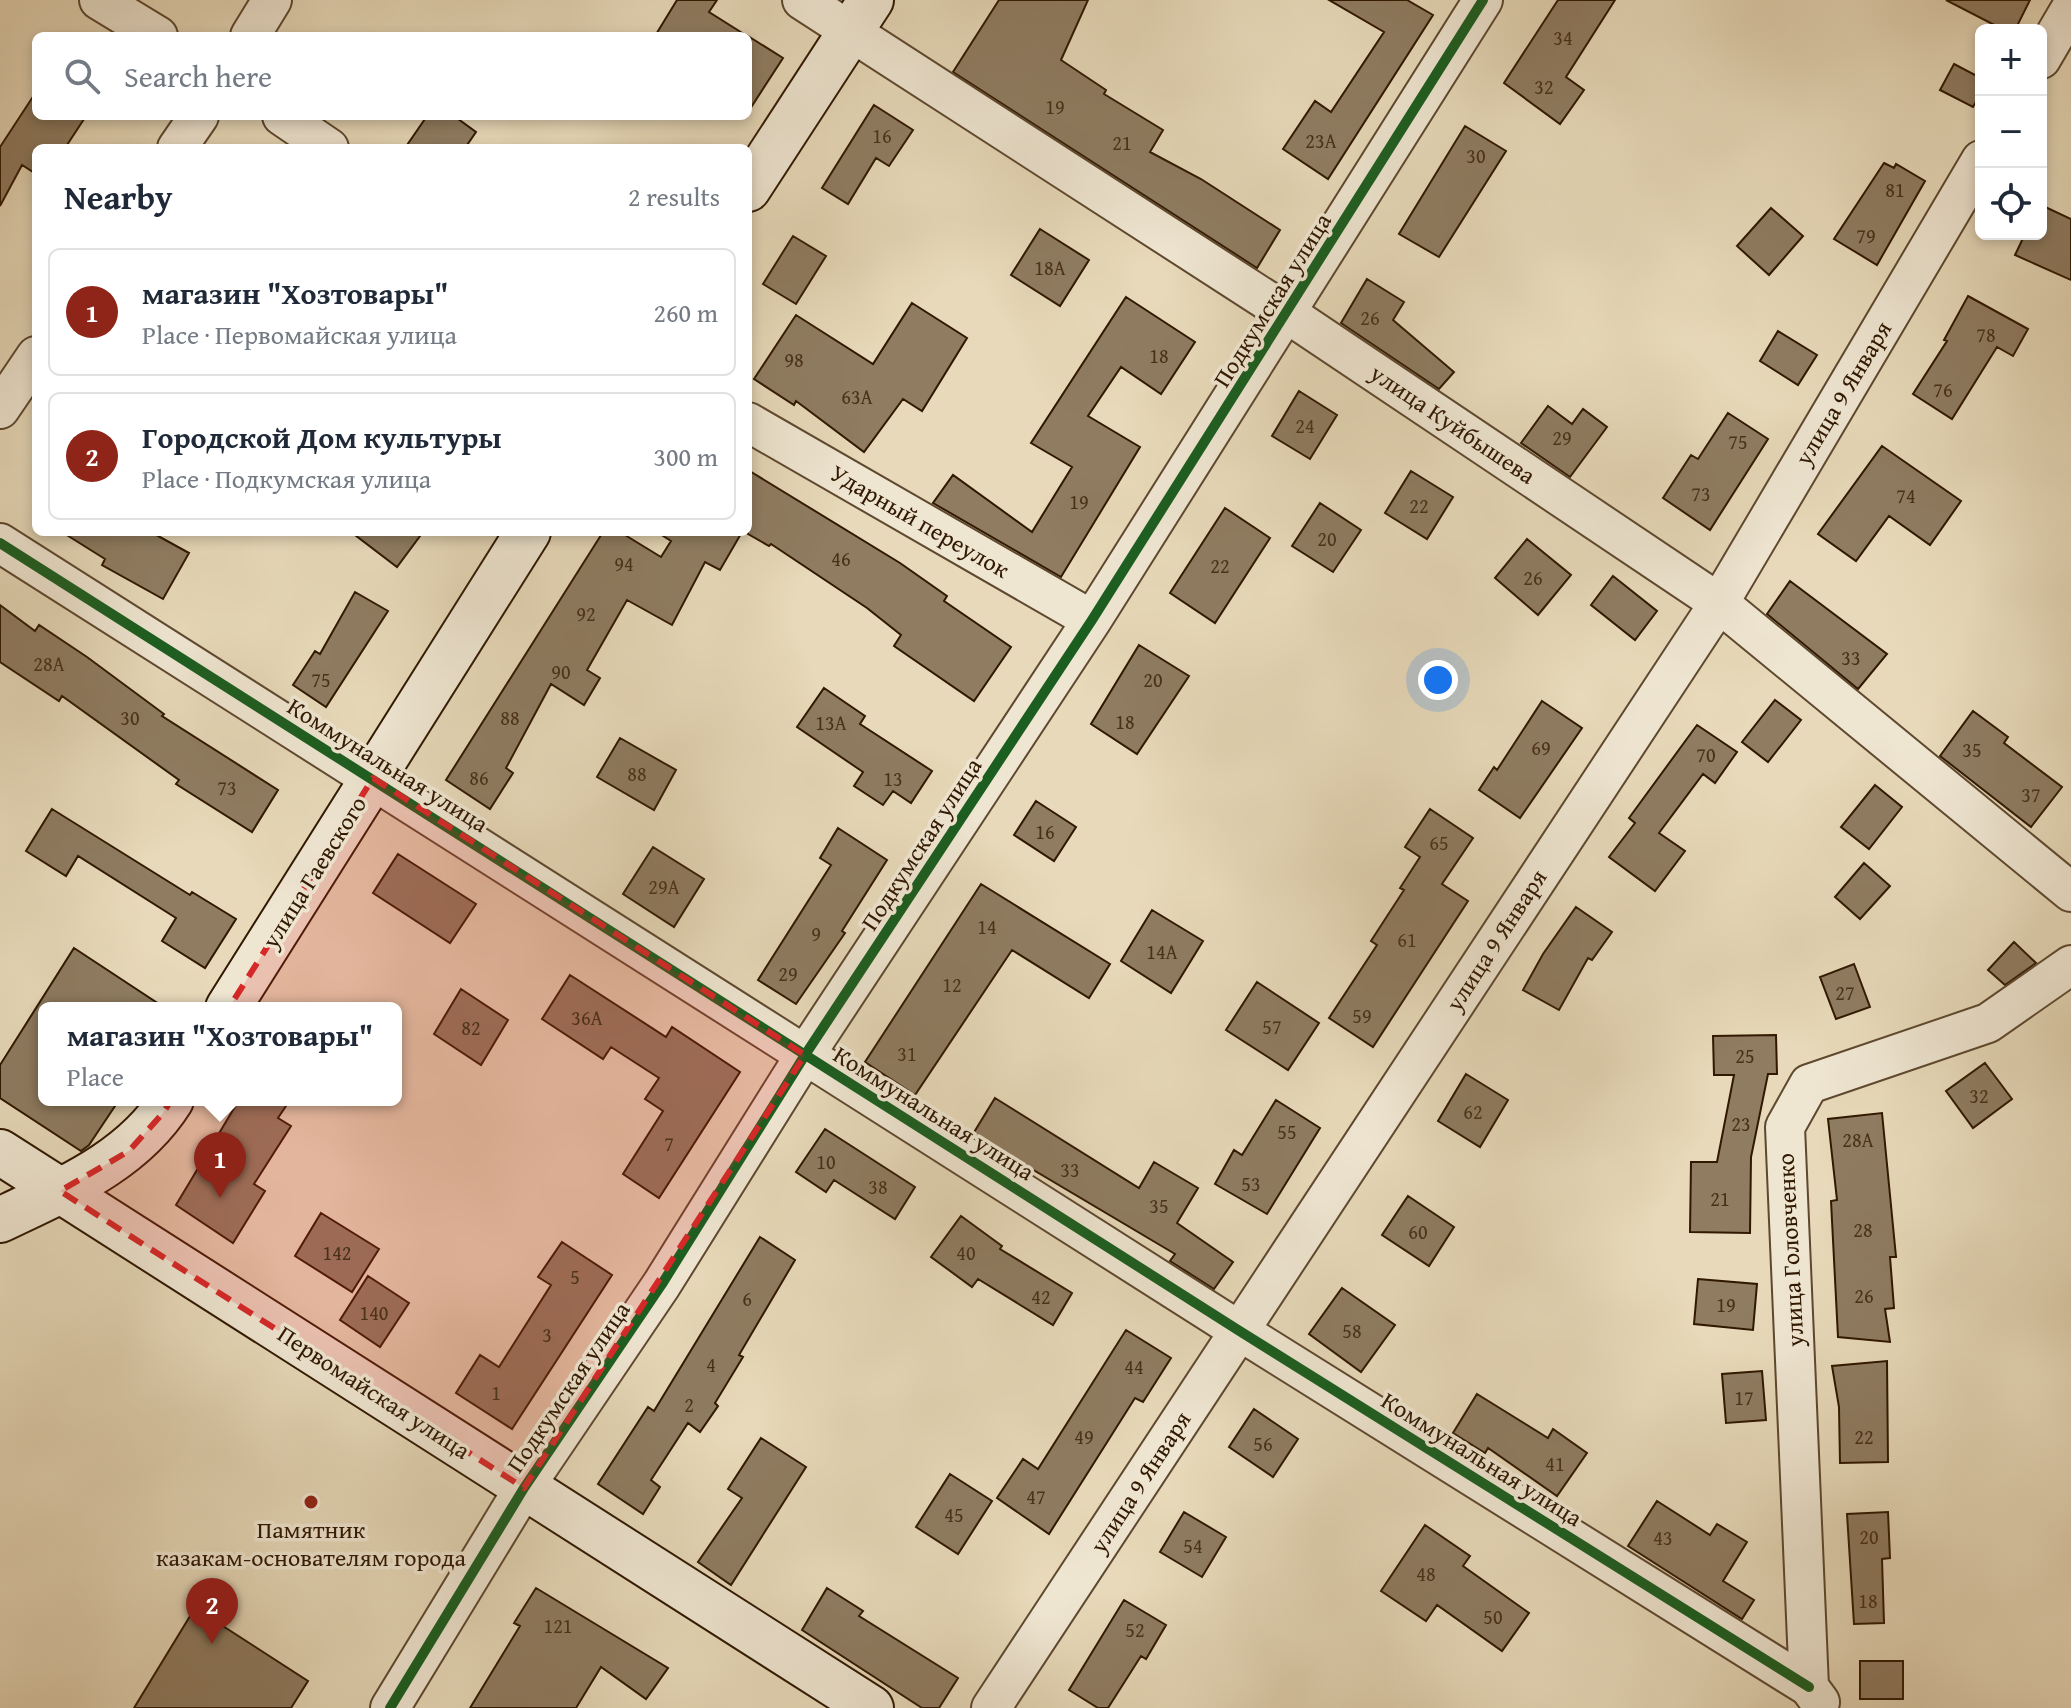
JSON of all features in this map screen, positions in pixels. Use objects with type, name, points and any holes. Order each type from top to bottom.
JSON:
[{"type":"main road","points":[[752,183],[861,16]]},
{"type":"main road","name":"улица Гаевского","points":[[232,1002],[525,536]]},
{"type":"main road","points":[[0,1220],[60,1191],[129,1151],[166,1106]]},
{"type":"main road","name":"Первомайская улица","points":[[0,1152],[871,1708]]},
{"type":"street","points":[[99,0],[151,32]]},
{"type":"street","points":[[252,32],[272,0]]},
{"type":"street","name":"улица Куйбышева","points":[[802,0],[861,16],[1288,314],[1719,603],[2071,892]]},
{"type":"street","name":"Подкумская улица","points":[[390,1708],[524,1488],[662,1284],[805,1055],[1092,620],[1288,314],[1483,0]]},
{"type":"street","points":[[2047,49],[2071,8]]},
{"type":"street","points":[[180,144],[196,120]]},
{"type":"street","points":[[288,120],[323,144]]},
{"type":"street","name":"улица 9 Января","points":[[991,1708],[1719,603],[1976,168]]},
{"type":"street","points":[[0,409],[32,362]]},
{"type":"street","name":"Ударный переулок","points":[[752,424],[1092,620]]},
{"type":"street","name":"Коммунальная улица","points":[[0,543],[1816,1698]]},
{"type":"street","name":"улица Головченко","points":[[1816,1698],[1785,1127],[1809,1084],[1988,1023],[2071,965]]},
{"type":"highlighted area","points":[[373,778],[805,1055],[524,1488],[60,1191],[129,1151],[163,1113]]},
{"type":"building","points":[[677,0],[717,0],[709,12],[741,32],[657,32]]},
{"type":"building","points":[[999,0],[1088,0],[1061,60],[1106,90],[1104,94],[1163,130],[1150,152],[1201,179],[1280,230],[1257,268],[953,72]]},
{"type":"building","points":[[1329,0],[1407,0],[1433,15],[1328,179],[1283,149],[1315,101],[1331,112],[1384,32]]},
{"type":"building","points":[[1558,0],[1615,0],[1566,77],[1584,90],[1560,124],[1504,83]]},
{"type":"building","points":[[1946,0],[2030,0],[2018,24],[1992,24]]},
{"type":"building","points":[[752,39],[783,58],[752,106]]},
{"type":"building","points":[[1954,64],[1975,75],[1973,107],[1940,90]]},
{"type":"building","points":[[32,98],[32,120],[83,120],[68,144],[32,144],[32,171],[22,165],[0,206],[0,147]]},
{"type":"building","points":[[874,105],[913,130],[889,166],[876,158],[848,204],[822,188]]},
{"type":"building","points":[[424,120],[460,120],[476,132],[468,144],[408,144]]},
{"type":"building","points":[[1465,126],[1506,151],[1439,257],[1399,234]]},
{"type":"building","points":[[1884,163],[1894,168],[1896,164],[1925,181],[1877,265],[1834,239]]},
{"type":"building","points":[[1771,208],[1803,236],[1769,275],[1737,246]]},
{"type":"building","points":[[2047,208],[2071,219],[2071,280],[2015,255],[2022,240],[2047,240]]},
{"type":"building","points":[[1040,229],[1089,260],[1060,306],[1011,275]]},
{"type":"building","points":[[793,236],[826,256],[796,304],[763,284]]},
{"type":"building","points":[[1367,279],[1404,302],[1393,320],[1454,372],[1439,389],[1341,323]]},
{"type":"building","points":[[1968,296],[2028,329],[2013,356],[1997,347],[1952,419],[1913,394],[1947,341],[1944,340]]},
{"type":"building","points":[[1126,297],[1195,342],[1161,394],[1121,367],[1088,416],[1140,447],[1061,577],[933,503],[953,475],[1032,532],[1072,467],[1031,443]]},
{"type":"building","points":[[912,303],[967,338],[922,411],[903,399],[864,452],[796,401],[794,405],[754,379],[796,315],[873,364]]},
{"type":"building","points":[[1778,331],[1817,355],[1798,385],[1760,361]]},
{"type":"building","points":[[1299,391],[1337,415],[1310,459],[1272,436]]},
{"type":"building","points":[[1548,406],[1572,424],[1583,409],[1607,427],[1570,477],[1521,443]]},
{"type":"building","points":[[1728,413],[1768,439],[1710,530],[1663,498],[1691,455],[1698,459]]},
{"type":"building","points":[[1882,446],[1961,501],[1930,545],[1889,516],[1856,561],[1818,534]]},
{"type":"building","points":[[1411,471],[1453,497],[1427,539],[1385,513]]},
{"type":"building","points":[[752,472],[900,563],[947,596],[944,601],[1011,647],[974,701],[894,646],[901,635],[867,608],[771,544],[769,546],[752,536]]},
{"type":"building","points":[[1320,503],[1361,530],[1333,572],[1292,546]]},
{"type":"building","points":[[1225,508],[1270,538],[1215,623],[1170,593]]},
{"type":"building","points":[[68,536],[158,536],[189,553],[163,599],[102,565],[105,559]]},
{"type":"building","points":[[356,536],[420,536],[397,567]]},
{"type":"building","points":[[600,536],[627,536],[661,557],[671,541],[663,536],[740,536],[720,570],[705,562],[672,625],[627,600],[587,670],[600,678],[584,705],[551,684],[506,768],[513,773],[490,809],[446,780]]},
{"type":"building","points":[[1527,539],[1571,575],[1538,615],[1495,578]]},
{"type":"building","points":[[1613,576],[1657,611],[1635,640],[1591,605]]},
{"type":"building","points":[[1790,581],[1887,654],[1858,689],[1767,614]]},
{"type":"building","points":[[355,592],[388,611],[326,707],[293,685],[315,651],[320,654]]},
{"type":"building","points":[[0,605],[35,631],[39,625],[164,714],[162,716],[278,790],[252,832],[176,784],[179,780],[62,696],[59,701],[0,662]]},
{"type":"building","points":[[1139,645],[1189,676],[1137,754],[1091,724]]},
{"type":"building","points":[[824,688],[865,716],[860,724],[932,771],[911,803],[893,791],[883,805],[854,786],[863,772],[797,727]]},
{"type":"building","points":[[1775,700],[1801,720],[1768,762],[1742,742]]},
{"type":"building","points":[[1542,701],[1582,728],[1520,818],[1479,790],[1494,767],[1497,770]]},
{"type":"building","points":[[1973,711],[2008,737],[2004,743],[2062,787],[2031,827],[1940,756]]},
{"type":"building","points":[[1697,725],[1737,752],[1715,783],[1703,774],[1659,833],[1685,851],[1655,891],[1609,857],[1635,823],[1629,818]]},
{"type":"building","points":[[620,738],[676,770],[654,810],[597,777]]},
{"type":"building","points":[[1875,785],[1902,807],[1869,849],[1841,827]]},
{"type":"building","points":[[1036,801],[1076,827],[1054,861],[1014,835]]},
{"type":"building","points":[[52,809],[190,895],[192,892],[236,919],[205,968],[162,941],[176,918],[78,856],[66,876],[26,851]]},
{"type":"building","points":[[1430,809],[1473,838],[1442,884],[1468,901],[1373,1047],[1329,1018],[1377,945],[1371,941],[1404,890],[1400,888],[1420,857],[1405,847]]},
{"type":"building","points":[[838,828],[887,860],[842,931],[845,933],[796,1004],[758,980],[831,865],[820,858]]},
{"type":"building","points":[[653,847],[704,879],[674,927],[623,894]]},
{"type":"building","points":[[398,854],[476,904],[450,943],[373,893]]},
{"type":"building","points":[[1864,863],[1890,886],[1860,919],[1835,897]]},
{"type":"building","points":[[981,884],[1110,964],[1089,998],[1012,950],[915,1095],[865,1062]]},
{"type":"building","points":[[1576,907],[1612,932],[1592,960],[1588,958],[1559,1010],[1523,990],[1543,954]]},
{"type":"building","points":[[1152,910],[1203,941],[1171,993],[1121,961]]},
{"type":"building","points":[[2014,942],[2036,963],[2005,985],[1988,970]]},
{"type":"building","points":[[74,948],[156,1002],[40,1002]]},
{"type":"building","points":[[1854,964],[1870,1007],[1836,1019],[1820,977]]},
{"type":"building","points":[[570,975],[666,1037],[672,1027],[740,1072],[659,1198],[623,1174],[663,1111],[645,1099],[659,1078],[611,1047],[603,1059],[542,1019]]},
{"type":"building","points":[[1257,982],[1319,1023],[1288,1070],[1226,1030]]},
{"type":"building","points":[[461,989],[508,1020],[481,1065],[434,1034]]},
{"type":"building","points":[[38,1005],[38,1106],[115,1106],[89,1145],[81,1151],[0,1098],[0,1065]]},
{"type":"building","points":[[1776,1035],[1777,1074],[1768,1074],[1751,1157],[1750,1233],[1690,1232],[1691,1162],[1717,1162],[1734,1075],[1714,1075],[1713,1036]]},
{"type":"building","points":[[1985,1063],[2012,1099],[1973,1128],[1946,1091]]},
{"type":"building","points":[[1466,1074],[1508,1100],[1480,1147],[1438,1121]]},
{"type":"building","points":[[995,1098],[1139,1188],[1154,1162],[1198,1188],[1177,1223],[1233,1262],[1214,1289],[1170,1261],[1175,1254],[973,1134]]},
{"type":"building","points":[[1276,1100],[1320,1128],[1267,1214],[1215,1184],[1234,1150],[1242,1155]]},
{"type":"building","points":[[235,1106],[286,1106],[278,1118],[291,1126],[254,1184],[265,1191],[233,1243],[176,1205]]},
{"type":"building","points":[[1882,1113],[1896,1257],[1890,1257],[1894,1308],[1885,1309],[1890,1342],[1838,1337],[1831,1201],[1837,1200],[1828,1119]]},
{"type":"building","points":[[825,1129],[915,1187],[895,1219],[834,1180],[826,1192],[796,1172]]},
{"type":"building","points":[[1408,1196],[1454,1227],[1429,1266],[1382,1235]]},
{"type":"building","points":[[321,1213],[379,1249],[352,1292],[295,1256]]},
{"type":"building","points":[[961,1216],[1002,1246],[1000,1249],[1072,1293],[1053,1325],[978,1279],[972,1287],[931,1257]]},
{"type":"building","points":[[760,1237],[795,1260],[739,1355],[743,1357],[715,1403],[718,1406],[700,1432],[688,1423],[651,1480],[660,1487],[643,1514],[598,1484],[648,1407],[654,1411]]},
{"type":"building","points":[[562,1242],[612,1275],[512,1429],[456,1393],[480,1355],[499,1367],[551,1285],[538,1277]]},
{"type":"building","points":[[368,1276],[409,1303],[380,1347],[340,1320]]},
{"type":"building","points":[[1698,1279],[1757,1284],[1753,1330],[1694,1324]]},
{"type":"building","points":[[1342,1288],[1395,1325],[1361,1372],[1309,1334]]},
{"type":"building","points":[[1126,1330],[1171,1358],[1143,1402],[1135,1398],[1049,1534],[997,1498],[1023,1459],[1038,1469]]},
{"type":"building","points":[[1887,1361],[1888,1462],[1840,1463],[1839,1407],[1832,1366]]},
{"type":"building","points":[[1762,1371],[1766,1420],[1726,1423],[1722,1374]]},
{"type":"building","points":[[1477,1394],[1548,1438],[1553,1429],[1587,1453],[1557,1496],[1488,1448],[1485,1453],[1453,1433]]},
{"type":"building","points":[[1254,1409],[1298,1439],[1273,1477],[1229,1447]]},
{"type":"building","points":[[761,1438],[806,1467],[731,1585],[698,1562],[742,1498],[728,1489]]},
{"type":"building","points":[[950,1474],[992,1501],[958,1554],[916,1527]]},
{"type":"building","points":[[1657,1501],[1710,1535],[1717,1524],[1747,1542],[1723,1581],[1754,1600],[1742,1619],[1628,1546]]},
{"type":"building","points":[[1184,1512],[1226,1537],[1202,1577],[1160,1552]]},
{"type":"building","points":[[1888,1512],[1890,1558],[1882,1559],[1884,1623],[1854,1624],[1847,1514]]},
{"type":"building","points":[[1425,1525],[1470,1556],[1463,1566],[1529,1613],[1502,1651],[1437,1605],[1426,1621],[1381,1591]]},
{"type":"building","points":[[536,1588],[668,1668],[646,1699],[601,1667],[576,1708],[470,1708],[520,1626],[514,1623]]},
{"type":"building","points":[[827,1588],[863,1611],[859,1616],[958,1678],[939,1708],[922,1708],[802,1630]]},
{"type":"building","points":[[1124,1600],[1166,1625],[1146,1659],[1141,1656],[1108,1708],[1098,1708],[1069,1690]]},
{"type":"building","points":[[195,1608],[308,1681],[291,1708],[134,1708]]},
{"type":"building","points":[[1860,1661],[1903,1661],[1903,1699],[1860,1699]]},
{"type":"cycle path","points":[[390,1708],[524,1488],[662,1284],[805,1055],[1092,620],[1483,0]]},
{"type":"cycle path","points":[[0,543],[1238,1330],[1809,1687]]},
{"type":"place","name":"магазин \"Хозтовары\"","points":[[220,1198]]},
{"type":"place","name":"Памятник казакам-основателям города","points":[[311,1502]]},
{"type":"place","name":"Городской Дом культуры","points":[[212,1644]]}]
